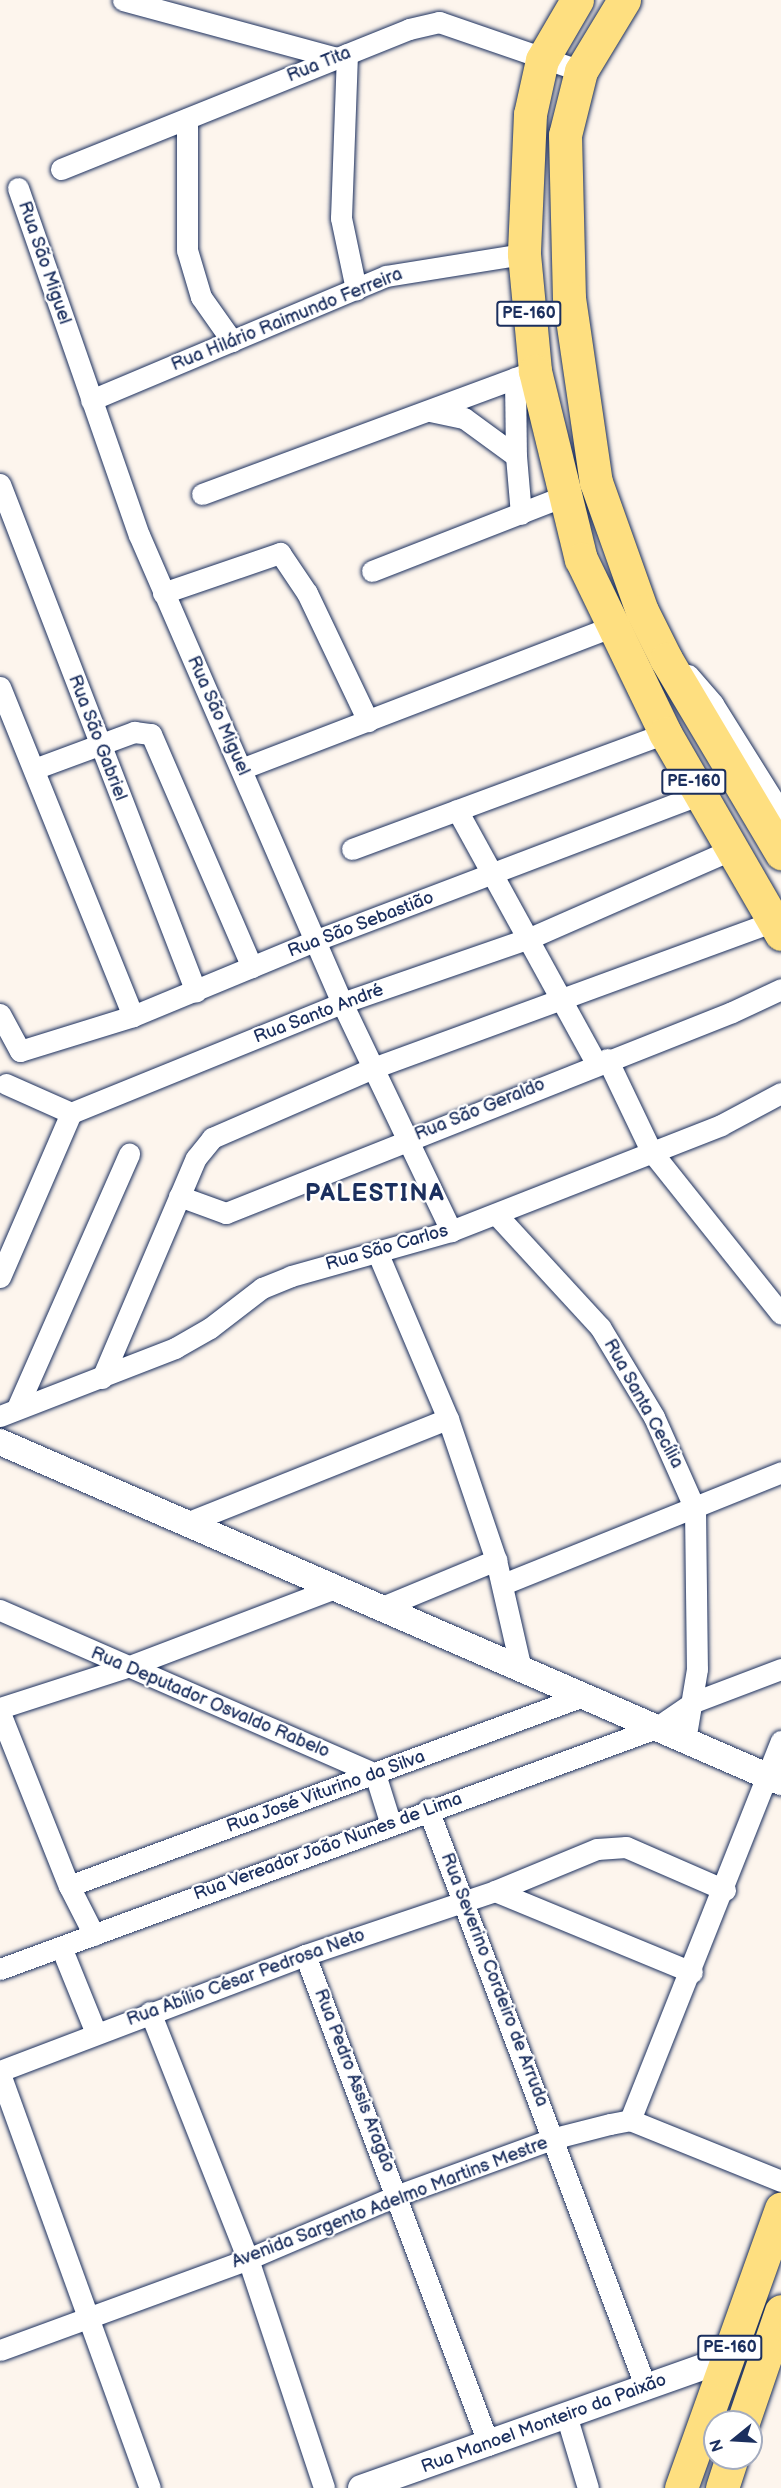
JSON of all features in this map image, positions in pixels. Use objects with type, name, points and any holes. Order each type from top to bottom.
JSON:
[{"type":"main road","name":"PE-160","points":[[577,0],[542,60],[524,175],[525,374],[581,559],[611,627],[665,733],[777,928]]},
{"type":"main road","name":"PE-160","points":[[624,0],[581,71],[564,135],[574,356],[596,482],[642,610],[666,659],[781,852]]},
{"type":"main road","name":"PE-160","points":[[681,2488],[781,2208]]},
{"type":"main road","name":"PE-160","points":[[748,2410],[775,2339],[781,2311]]},
{"type":"main road","points":[[722,2488],[728,2470]]},
{"type":"street","points":[[123,0],[342,56],[341,218],[356,289]]},
{"type":"street","name":"Rua Tita","points":[[61,169],[409,29],[439,22],[542,60],[581,71]]},
{"type":"street","points":[[187,119],[187,250],[201,297],[232,340]]},
{"type":"street","name":"Rua São Miguel","points":[[18,188],[91,400],[163,593],[314,941],[373,1068],[410,1138],[451,1231]]},
{"type":"street","name":"Rua Hilário Raimundo Ferreira","points":[[91,400],[356,289],[412,270],[524,254]]},
{"type":"street","points":[[202,494],[525,374],[516,456],[521,514]]},
{"type":"street","points":[[429,411],[464,418],[516,456]]},
{"type":"street","name":"Rua São Gabriel","points":[[1,496],[196,992]]},
{"type":"street","points":[[372,571],[562,497]]},
{"type":"street","points":[[163,593],[245,561],[280,553],[307,593],[368,721]]},
{"type":"street","points":[[241,769],[611,627]]},
{"type":"street","points":[[666,659],[702,688],[781,813]]},
{"type":"street","points":[[0,687],[133,1016]]},
{"type":"street","points":[[34,769],[100,744],[146,731],[159,749],[252,967]]},
{"type":"street","points":[[352,849],[665,733]]},
{"type":"street","name":"Rua São Sebastião","points":[[20,1052],[133,1016],[196,992],[314,941],[494,876],[701,794]]},
{"type":"street","points":[[457,810],[565,1001],[602,1061],[651,1151],[781,1314]]},
{"type":"street","name":"Rua Santo André","points":[[71,1113],[342,1003],[530,938],[733,849]]},
{"type":"street","points":[[102,1378],[196,1158],[212,1138],[373,1068],[777,928]]},
{"type":"street","name":"Rua São Geraldo","points":[[179,1196],[226,1213],[602,1061],[732,1012],[781,989]]},
{"type":"street","points":[[0,1014],[20,1052],[3,1090],[71,1113],[0,1277]]},
{"type":"street","name":"Rua São Carlos","points":[[9,1412],[102,1378],[195,1338],[262,1288],[451,1231],[747,1113],[781,1093]]},
{"type":"street","points":[[9,1412],[129,1154]]},
{"type":"street","name":"Rua Santa Cecília","points":[[496,1214],[600,1327],[654,1417],[695,1509],[694,1702],[686,1741]]},
{"type":"street","points":[[378,1254],[448,1419],[496,1560],[521,1669]]},
{"type":"street","points":[[186,1523],[448,1419]]},
{"type":"street","points":[[0,1442],[775,1780]]},
{"type":"street","points":[[503,1584],[695,1509],[781,1472]]},
{"type":"street","points":[[380,1608],[496,1560]]},
{"type":"street","points":[[0,1708],[127,1667],[335,1588]]},
{"type":"street","name":"Rua Deputador Osvaldo Rabelo","points":[[0,1610],[375,1774]]},
{"type":"street","points":[[656,1728],[694,1702],[781,1669]]},
{"type":"street","name":"Rua José Viturino da Silva","points":[[69,1886],[583,1696]]},
{"type":"street","points":[[0,1713],[69,1886],[94,1935]]},
{"type":"street","name":"Rua Vereador João Nunes de Lima","points":[[0,1969],[390,1822],[656,1728]]},
{"type":"street","points":[[781,1741],[775,1780],[725,1890],[630,2120],[781,2181]]},
{"type":"street","points":[[375,1774],[390,1822]]},
{"type":"street","name":"Rua Severino Cordeiro de Arruda","points":[[428,1809],[465,1899],[555,2138],[646,2388]]},
{"type":"street","name":"Rua Abílio César Pedrosa Neto","points":[[0,2073],[150,2012],[305,1955],[465,1899],[495,1891],[610,1846],[644,1853],[725,1890]]},
{"type":"street","points":[[495,1891],[692,1972]]},
{"type":"street","points":[[61,1947],[96,2033]]},
{"type":"street","name":"Rua Pedro Assis Aragão","points":[[305,1955],[399,2195],[489,2445]]},
{"type":"street","points":[[150,2012],[248,2259],[324,2488]]},
{"type":"street","points":[[0,2073],[150,2488]]},
{"type":"street","name":"Avenida Sargento Adelmo Martins Mestre","points":[[0,2350],[248,2259],[399,2195],[555,2138],[630,2120]]},
{"type":"street","name":"Rua Manoel Monteiro da Paixão","points":[[361,2488],[567,2418],[726,2359]]},
{"type":"street","points":[[567,2418],[588,2488]]},
{"type":"district","name":"PALESTINA","points":[[375,1194]]}]
